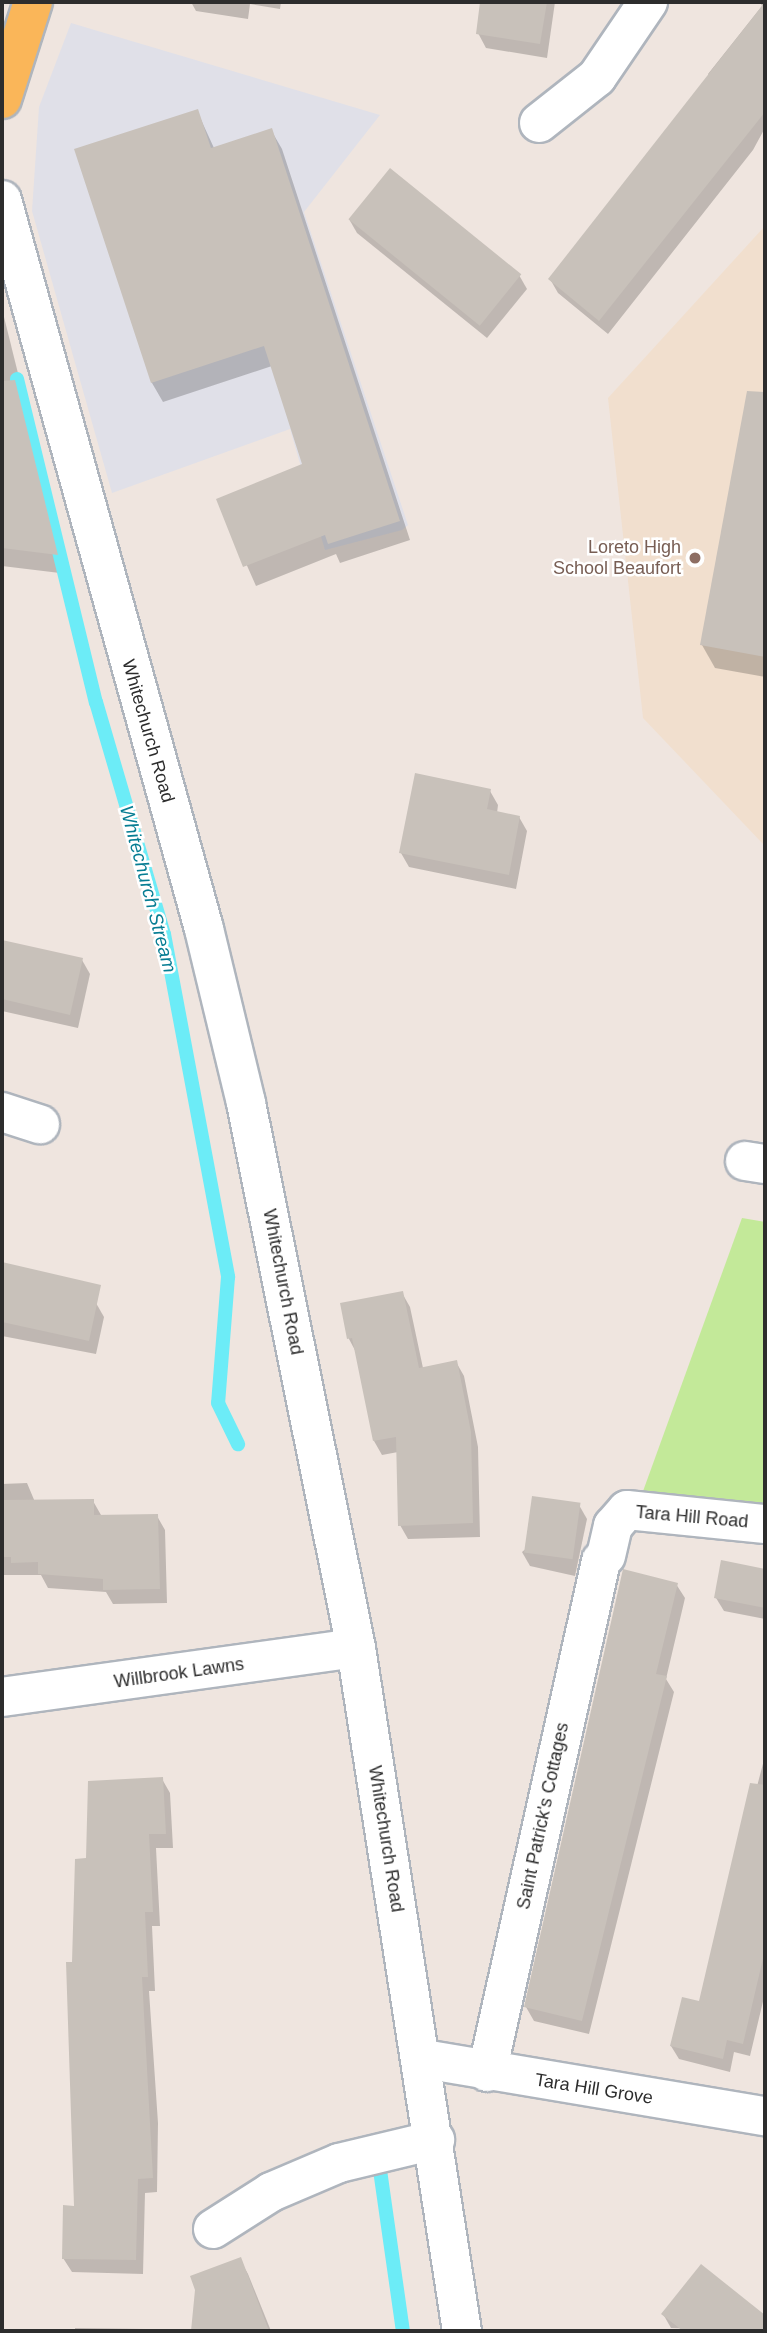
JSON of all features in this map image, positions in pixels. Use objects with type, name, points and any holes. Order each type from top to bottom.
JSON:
[{"type":"main road","points":[[2,99],[33,2]]},
{"type":"street","points":[[539,123],[597,77],[648,2]]},
{"type":"street","name":"Whitechurch Road","points":[[2,200],[11,268],[207,942],[246,1103],[356,1648],[423,2059],[462,2331]]},
{"type":"street","points":[[2,1112],[40,1124]]},
{"type":"street","name":"Tara Hill Road","points":[[603,1559],[613,1526],[627,1510],[765,1524]]},
{"type":"street","name":"Saint Patrick's Cottages","points":[[487,2072],[603,1559]]},
{"type":"street","name":"Willbrook Lawns","points":[[2,1697],[356,1648]]},
{"type":"street","name":"Tara Hill Grove","points":[[423,2059],[487,2072],[765,2116]]},
{"type":"street","points":[[213,2229],[271,2192],[339,2163],[435,2140]]},
{"type":"shaded area","points":[[71,23],[380,115],[304,212],[408,525],[402,530],[325,550],[290,429],[112,493],[32,211],[39,107]]},
{"type":"shaded area","name":"Loreto High School Beaufort","points":[[765,226],[765,846],[643,718],[608,398]]},
{"type":"green space","points":[[742,1218],[765,1222],[765,1516],[638,1505]]},
{"type":"building","points":[[480,2],[547,2],[540,44],[476,34]]},
{"type":"building","points":[[765,2],[765,112],[599,321],[548,279]]},
{"type":"building","points":[[198,109],[211,148],[272,128],[400,521],[328,544],[325,535],[243,567],[216,499],[302,464],[264,346],[151,383],[74,149]]},
{"type":"building","points":[[390,168],[521,274],[480,326],[348,219]]},
{"type":"building","points":[[15,380],[58,555],[2,548],[2,381]]},
{"type":"building","points":[[747,391],[765,392],[765,657],[700,645]]},
{"type":"building","points":[[415,773],[491,789],[487,809],[520,816],[509,875],[399,853]]},
{"type":"building","points":[[2,940],[83,958],[70,1015],[2,999]]},
{"type":"building","points":[[2,1262],[101,1285],[89,1341],[2,1322]]},
{"type":"building","points":[[403,1291],[419,1368],[457,1360],[471,1432],[473,1523],[398,1526],[396,1437],[373,1441],[352,1338],[347,1339],[340,1303]]},
{"type":"building","points":[[532,1496],[581,1503],[573,1559],[524,1552]]},
{"type":"building","points":[[94,1499],[94,1515],[158,1514],[160,1589],[103,1590],[103,1579],[38,1574],[38,1562],[11,1563],[11,1557],[2,1557],[2,1500]]},
{"type":"building","points":[[721,1560],[765,1569],[765,1608],[714,1598]]},
{"type":"building","points":[[623,1569],[678,1583],[656,1674],[667,1676],[582,2021],[524,2007]]},
{"type":"building","points":[[163,1777],[166,1834],[149,1834],[153,1912],[145,1912],[148,1977],[142,1977],[153,2178],[138,2179],[136,2260],[62,2259],[63,2205],[74,2206],[66,1962],[72,1962],[75,1859],[86,1858],[88,1781]]},
{"type":"building","points":[[750,1783],[765,1785],[765,1950],[743,2044],[727,2040],[723,2059],[670,2046],[682,1997],[699,2001]]},
{"type":"building","points":[[241,2257],[269,2331],[191,2331],[195,2290],[190,2276]]},
{"type":"building","points":[[701,2264],[765,2315],[765,2331],[683,2331],[661,2314]]},
{"type":"waterway","name":"Whitechurch Stream","points":[[17,379],[96,702],[164,934],[228,1277],[218,1403],[238,1444]]},
{"type":"waterway","name":"Whitechurch Stream","points":[[378,2156],[403,2331]]},
{"type":"place","name":"Loreto High School Beaufort","points":[[695,558]]}]
